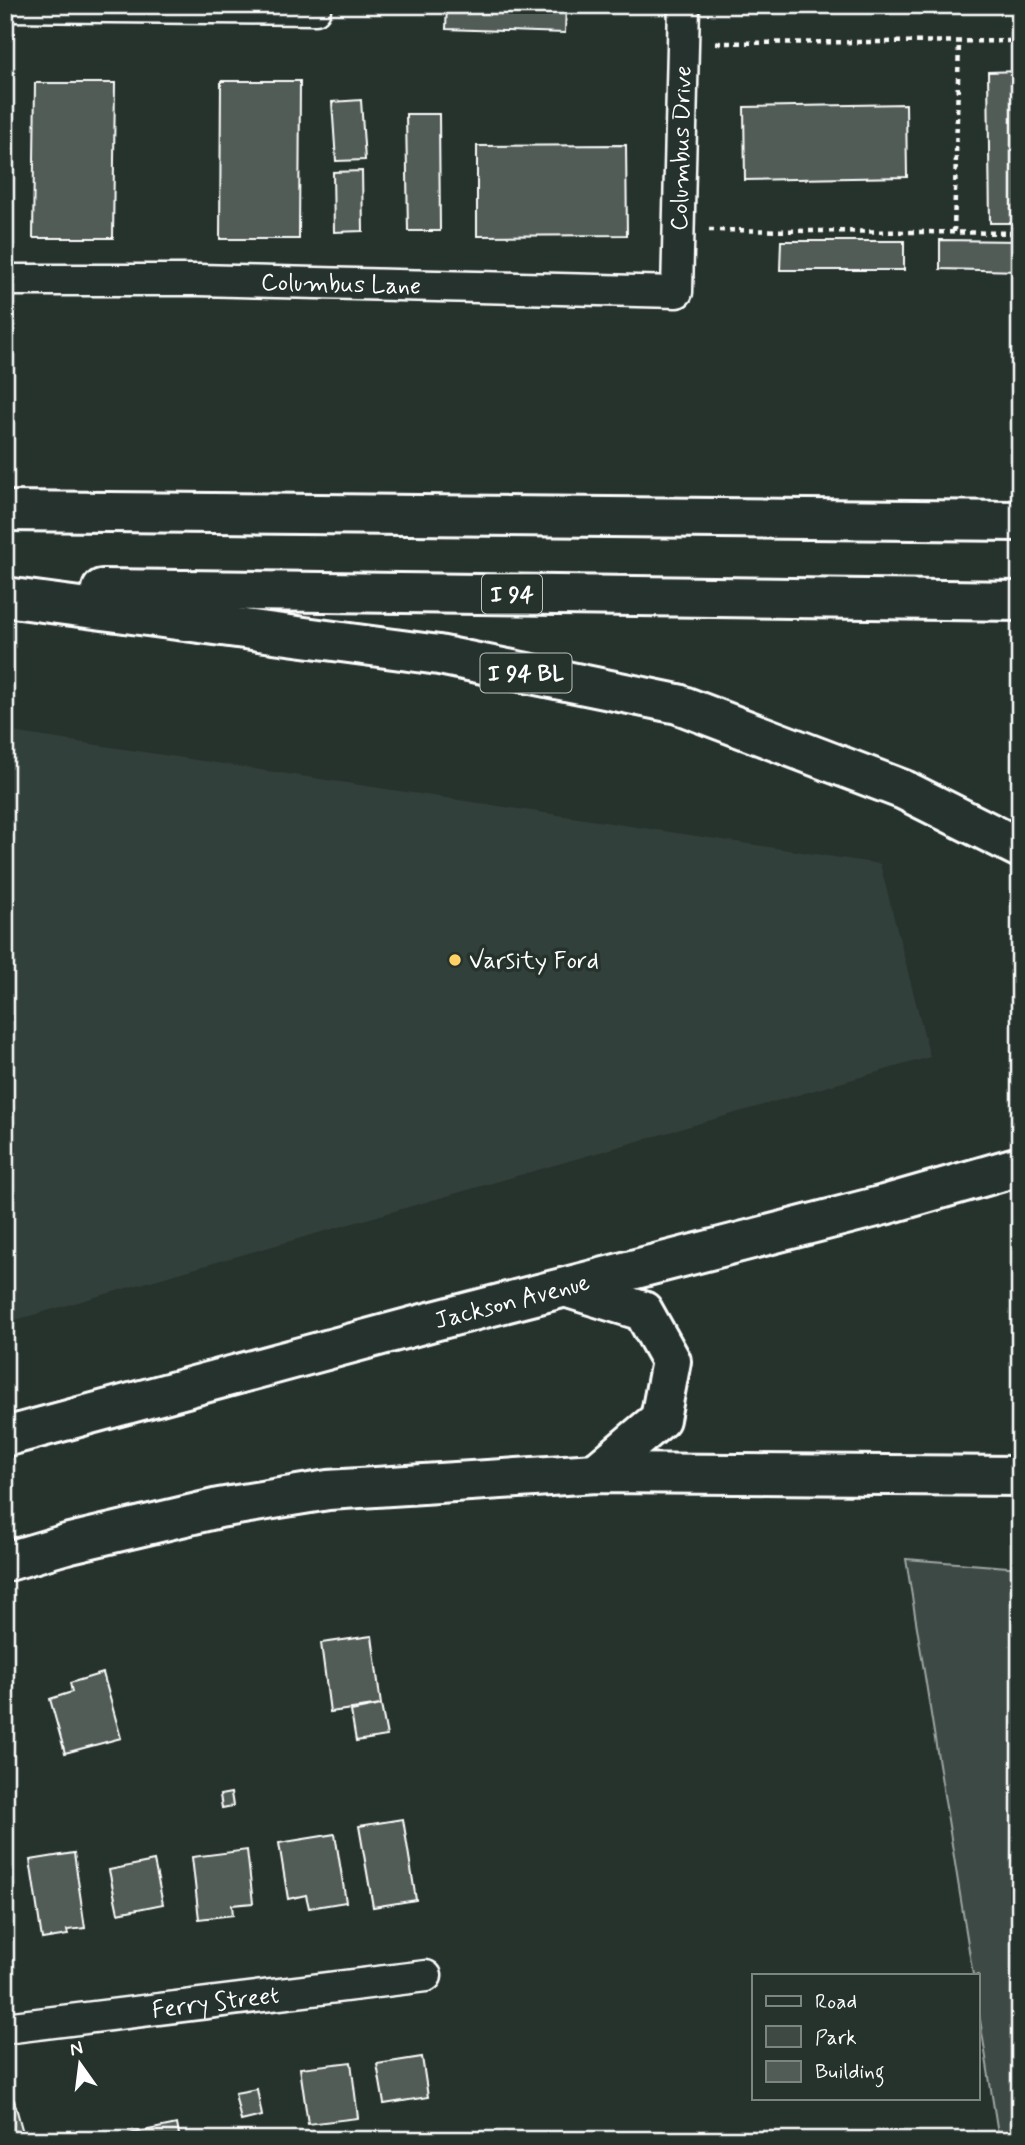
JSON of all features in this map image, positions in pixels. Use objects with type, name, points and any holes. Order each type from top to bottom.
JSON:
[{"type":"main road","points":[[5,511],[1020,521]]},
{"type":"main road","name":"I 94","points":[[5,587],[1020,601]]},
{"type":"main road","name":"I 94 BL","points":[[5,597],[439,655],[678,704],[904,790],[1020,848]]},
{"type":"main road","name":"Jackson Avenue","points":[[5,1437],[430,1322],[884,1205],[1020,1166]]},
{"type":"main road","points":[[568,1287],[643,1311],[671,1362],[660,1419],[596,1473]]},
{"type":"main road","points":[[5,1562],[70,1543],[219,1508],[328,1490],[596,1473],[1020,1476]]},
{"type":"street","name":"Columbus Drive","points":[[677,292],[684,5]]},
{"type":"street","points":[[5,6],[315,9]]},
{"type":"street","name":"Columbus Lane","points":[[5,280],[199,280],[677,292]]},
{"type":"street","name":"Ferry Street","points":[[5,2028],[426,1976]]},
{"type":"path","points":[[711,44],[1020,41]]},
{"type":"path","points":[[954,232],[959,42]]},
{"type":"path","points":[[697,230],[1020,233]]},
{"type":"shaded area","name":"Varsity Ford","points":[[5,731],[880,864],[930,1057],[5,1323]]},
{"type":"green space","points":[[906,1559],[1020,1568],[1020,2140],[999,2140],[979,2013],[979,1974],[973,1974]]},
{"type":"building","points":[[447,5],[566,5],[565,33],[446,29]]},
{"type":"building","points":[[1020,71],[1020,223],[990,223],[988,72]]},
{"type":"building","points":[[221,81],[300,81],[299,239],[220,239]]},
{"type":"building","points":[[35,83],[115,83],[113,238],[33,238]]},
{"type":"building","points":[[361,100],[365,160],[336,161],[332,102]]},
{"type":"building","points":[[906,104],[907,177],[745,180],[744,107]]},
{"type":"building","points":[[406,114],[439,114],[440,231],[408,231]]},
{"type":"building","points":[[626,145],[627,235],[477,236],[477,146]]},
{"type":"building","points":[[362,171],[363,231],[334,232],[333,172]]},
{"type":"building","points":[[940,240],[1020,241],[1020,271],[940,269]]},
{"type":"building","points":[[781,241],[904,241],[904,270],[780,270]]},
{"type":"building","points":[[372,1636],[381,1705],[330,1712],[321,1643]]},
{"type":"building","points":[[103,1673],[121,1738],[65,1753],[50,1699],[72,1692],[70,1683]]},
{"type":"building","points":[[381,1705],[387,1736],[356,1741],[351,1711]]},
{"type":"building","points":[[231,1793],[233,1806],[222,1808],[220,1795]]},
{"type":"building","points":[[403,1819],[416,1900],[373,1907],[359,1826]]},
{"type":"building","points":[[335,1834],[346,1902],[309,1908],[306,1895],[288,1899],[279,1843]]},
{"type":"building","points":[[247,1850],[253,1903],[232,1905],[233,1915],[199,1919],[192,1857]]},
{"type":"building","points":[[74,1853],[85,1928],[67,1930],[68,1935],[42,1939],[30,1860]]},
{"type":"building","points":[[154,1861],[163,1904],[118,1913],[109,1870]]},
{"type":"building","points":[[422,2057],[428,2097],[384,2104],[377,2064]]},
{"type":"building","points":[[351,2062],[358,2118],[308,2124],[300,2068]]},
{"type":"building","points":[[257,2089],[262,2116],[241,2121],[235,2093]]},
{"type":"building","points":[[14,2100],[25,2140],[5,2140],[5,2102]]},
{"type":"building","points":[[177,2124],[180,2140],[130,2140],[129,2134]]},
{"type":"place","name":"Varsity Ford","points":[[455,960]]}]
